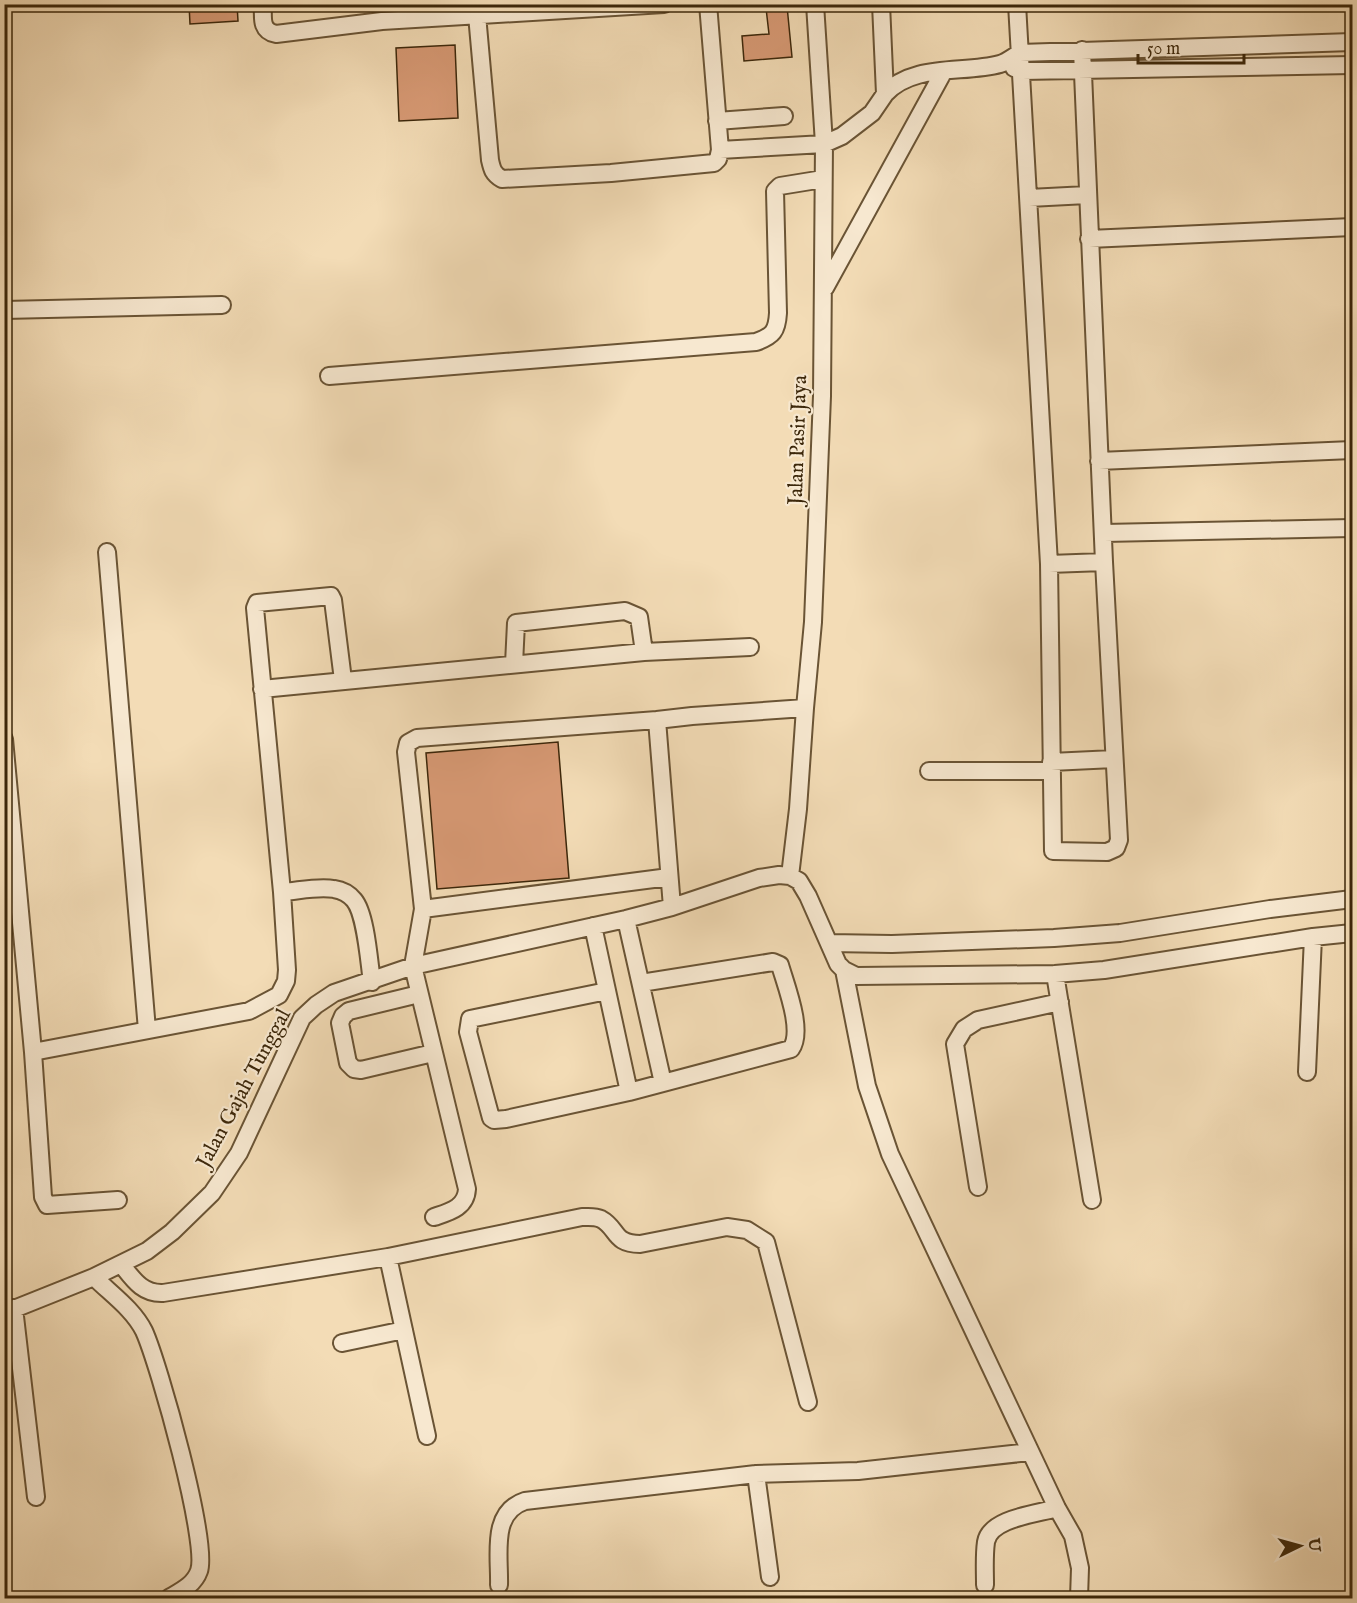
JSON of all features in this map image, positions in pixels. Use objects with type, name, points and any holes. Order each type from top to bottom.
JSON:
[{"type":"street","points":[[264,4],[264,26],[270,33],[276,34],[382,21],[664,4]]},
{"type":"street","points":[[477,15],[490,160],[497,176],[502,178],[611,173],[714,163],[718,159],[720,150],[708,4]]},
{"type":"street","name":"Jalan Pasir Jaya","points":[[790,876],[798,809],[813,622],[822,396],[824,144],[815,4]]},
{"type":"street","points":[[881,4],[885,94]]},
{"type":"street","points":[[1017,4],[1049,564],[1053,851],[1112,851],[1119,840],[1104,562],[1082,50]]},
{"type":"street","points":[[720,150],[824,144],[860,124],[872,113],[891,87],[906,79],[944,71],[1001,64],[1020,52],[1353,42]]},
{"type":"street","points":[[1001,64],[1022,71],[1353,65]]},
{"type":"street","points":[[823,291],[944,71]]},
{"type":"street","points":[[717,121],[784,116]]},
{"type":"street","points":[[329,376],[744,343],[767,338],[774,333],[778,314],[775,191],[780,186],[823,180]]},
{"type":"street","points":[[1029,198],[1087,195]]},
{"type":"street","points":[[1089,239],[1353,227]]},
{"type":"street","points":[[4,310],[222,305]]},
{"type":"street","points":[[1100,461],[1353,450]]},
{"type":"street","points":[[1104,533],[1353,528]]},
{"type":"street","points":[[106,552],[147,1030]]},
{"type":"street","points":[[1049,564],[1104,562]]},
{"type":"street","points":[[33,1052],[249,1011],[279,995],[284,988],[287,973],[282,892],[255,608],[259,603],[331,596],[343,680]]},
{"type":"street","points":[[514,664],[516,623],[625,611],[639,617],[644,652]]},
{"type":"street","points":[[262,689],[644,652],[750,647]]},
{"type":"street","points":[[434,1217],[459,1207],[467,1196],[467,1189],[413,966],[423,909],[406,752],[408,743],[417,738],[805,708]]},
{"type":"street","points":[[657,720],[672,906]]},
{"type":"street","points":[[4,739],[9,847],[33,1052],[43,1197],[47,1205],[118,1200]]},
{"type":"street","points":[[929,771],[1051,767],[1114,759]]},
{"type":"street","points":[[790,876],[799,881],[808,896],[838,964],[856,976],[1055,974],[1353,933]]},
{"type":"street","name":"Jalan Gajah Tunggal","points":[[9,1310],[94,1277],[147,1251],[172,1232],[212,1193],[239,1152],[302,1018],[315,1005],[334,993],[372,982],[413,966],[626,919],[759,878],[790,876]]},
{"type":"street","points":[[423,909],[669,877]]},
{"type":"street","points":[[282,892],[333,889],[354,900],[360,909],[372,982]]},
{"type":"street","points":[[830,943],[892,944],[1054,938],[1120,933],[1270,909],[1353,899]]},
{"type":"street","points":[[626,919],[663,1083]]},
{"type":"street","points":[[593,926],[629,1092]]},
{"type":"street","points":[[1307,1072],[1313,937]]},
{"type":"street","points":[[607,991],[470,1019],[468,1032],[489,1114],[494,1120],[629,1092],[791,1049],[796,1043],[797,1029],[780,965],[773,962],[641,983]]},
{"type":"street","points":[[844,970],[867,1086],[890,1154],[1030,1452],[1073,1536],[1080,1568],[1079,1599]]},
{"type":"street","points":[[1055,974],[1092,1200]]},
{"type":"street","points":[[419,994],[349,1011],[343,1016],[340,1023],[348,1063],[354,1069],[361,1070],[433,1053]]},
{"type":"street","points":[[978,1187],[955,1044],[964,1029],[978,1020],[1060,1002]]},
{"type":"street","points":[[122,1264],[138,1284],[154,1294],[388,1257],[582,1217],[602,1219],[616,1235],[630,1244],[727,1227],[747,1230],[766,1242],[808,1402]]},
{"type":"street","points":[[388,1257],[428,1436]]},
{"type":"street","points":[[94,1277],[130,1311],[143,1330],[165,1394],[181,1458],[202,1558],[200,1570],[191,1584],[169,1599]]},
{"type":"street","points":[[9,1310],[36,1497]]},
{"type":"street","points":[[342,1343],[404,1330]]},
{"type":"street","points":[[499,1585],[500,1524],[509,1509],[516,1503],[756,1474],[858,1471],[1030,1452]]},
{"type":"street","points":[[756,1474],[770,1576]]},
{"type":"street","points":[[985,1585],[986,1540],[992,1528],[1001,1523],[1057,1508]]},
{"type":"building","points":[[189,4],[237,4],[238,21],[190,24]]},
{"type":"building","points":[[787,6],[792,57],[744,61],[742,36],[769,34],[766,8]]},
{"type":"building","points":[[455,45],[458,118],[399,121],[396,48]]},
{"type":"building","points":[[558,742],[569,878],[437,889],[426,753]]}]
